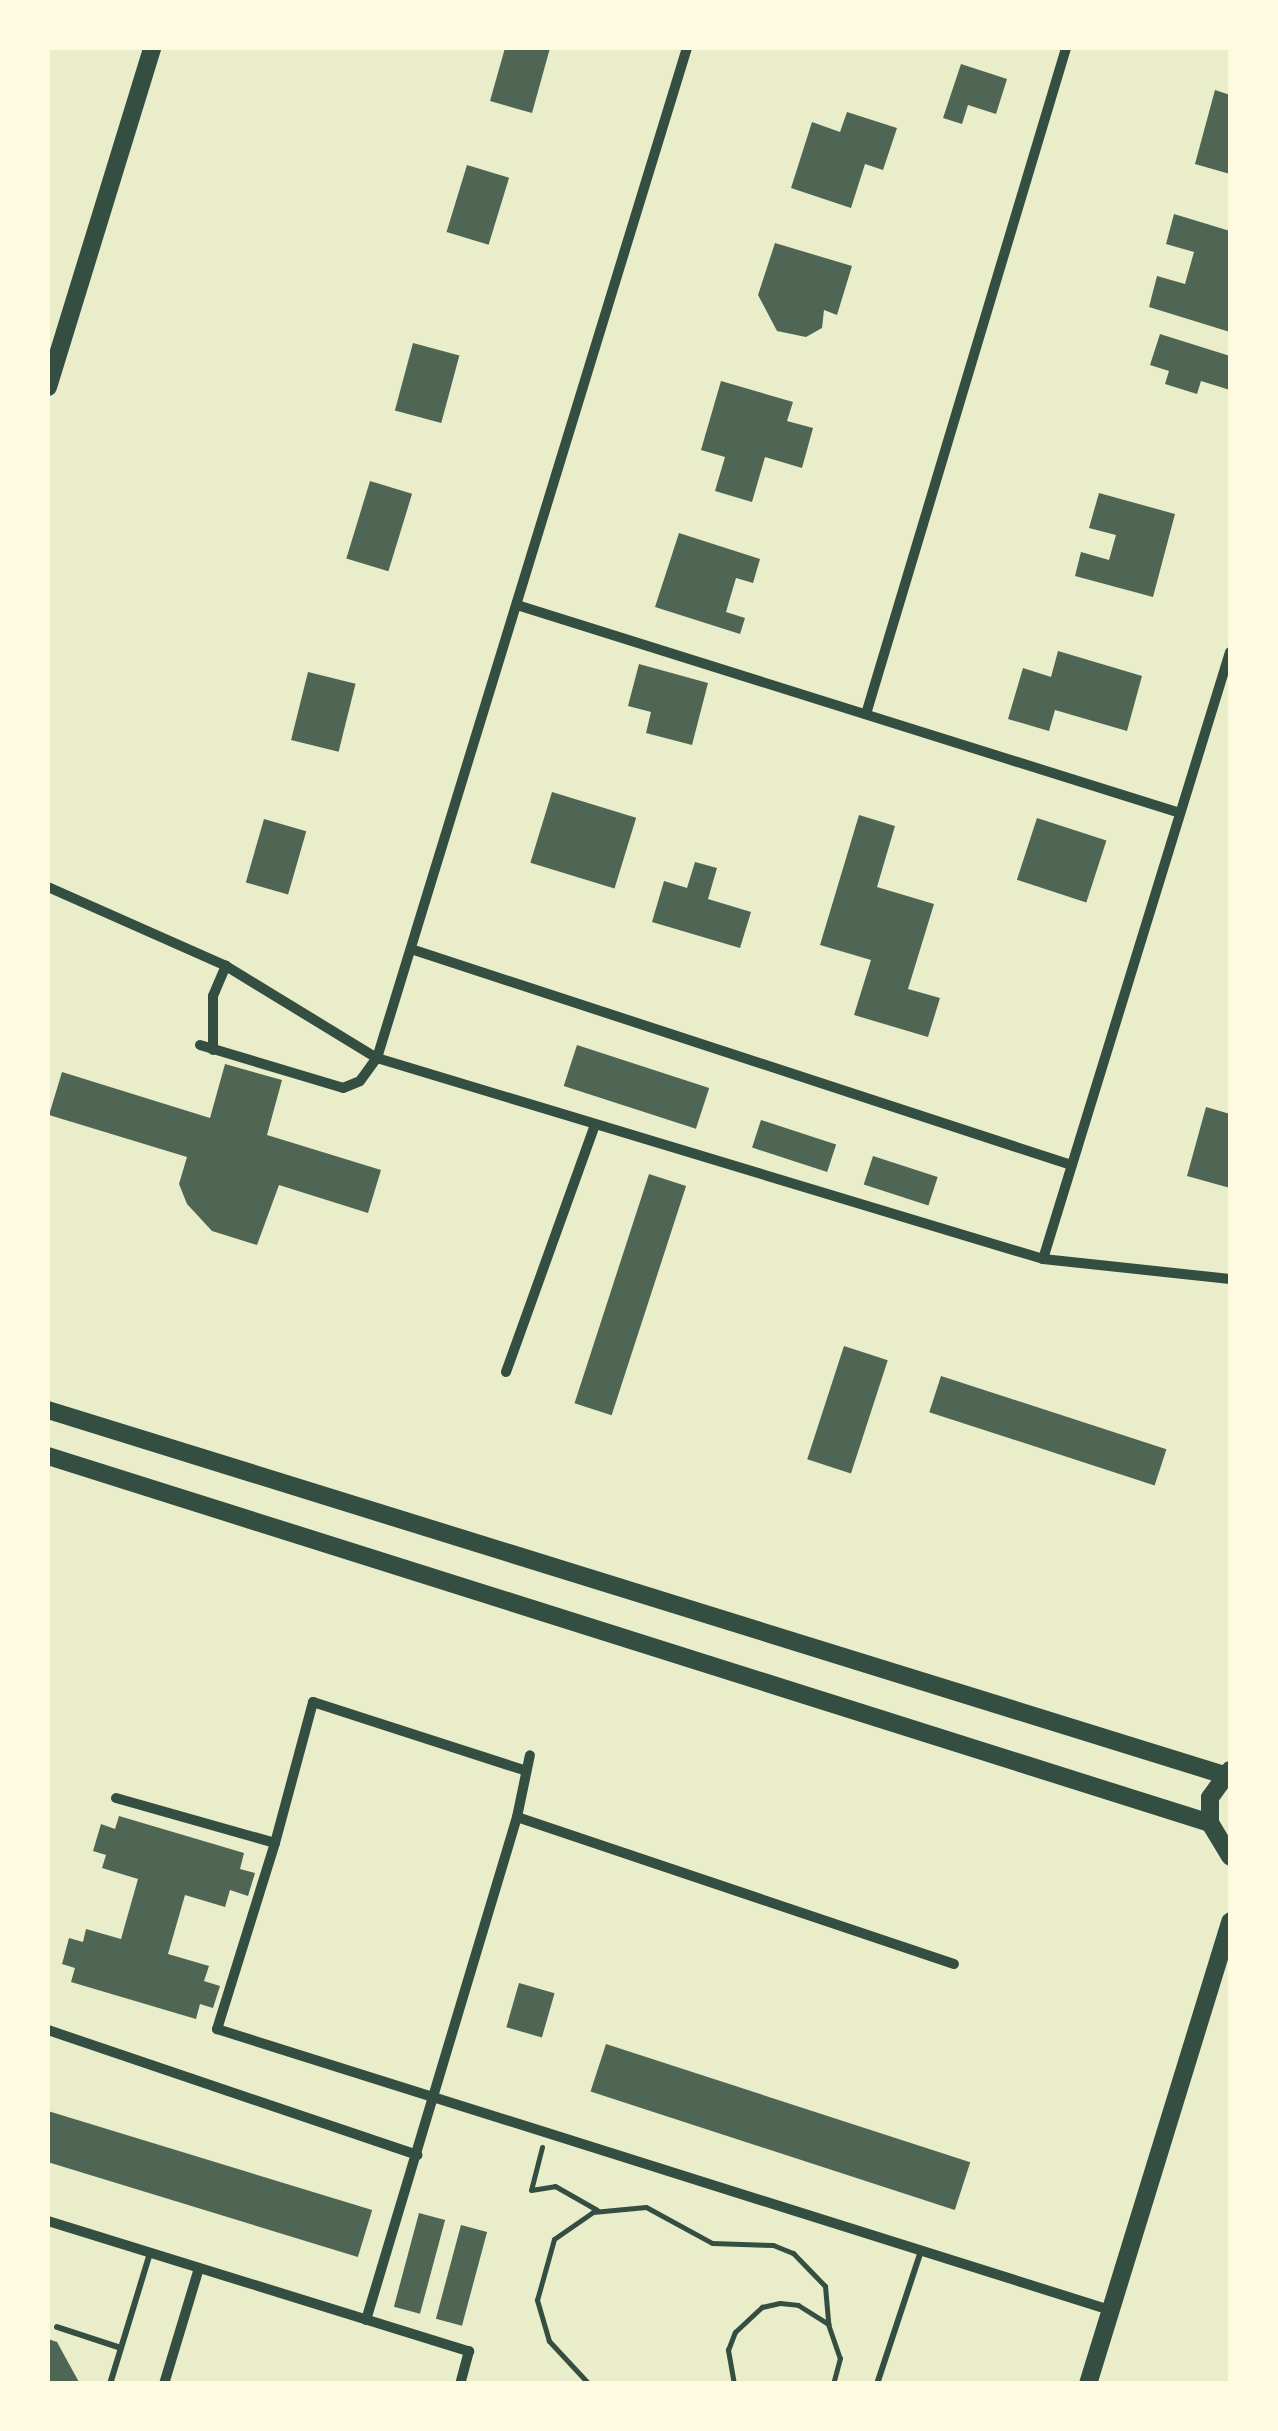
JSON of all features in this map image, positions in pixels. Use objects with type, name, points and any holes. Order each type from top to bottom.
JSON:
[{"type":"main road","points":[[48,387],[151,48]]},
{"type":"main road","points":[[48,1410],[1228,1772],[1210,1798],[1210,1822],[1230,1856]]},
{"type":"main road","points":[[48,1456],[1210,1822]]},
{"type":"main road","points":[[1088,2384],[1230,1921]]},
{"type":"street","points":[[200,1045],[343,1088],[360,1081],[377,1058],[687,48]]},
{"type":"street","points":[[866,714],[1066,48]]},
{"type":"street","points":[[517,605],[1180,813]]},
{"type":"street","points":[[1043,1259],[1230,652]]},
{"type":"street","points":[[48,887],[226,966],[377,1058],[1043,1259],[1230,1280]]},
{"type":"street","points":[[411,949],[1070,1165]]},
{"type":"street","points":[[213,1050],[213,996],[226,966]]},
{"type":"street","points":[[506,1372],[595,1126]]},
{"type":"street","points":[[526,1771],[313,1702],[275,1844],[218,2029],[1110,2310]]},
{"type":"street","points":[[366,2320],[517,1816],[530,1756]]},
{"type":"street","points":[[116,1798],[275,1844]]},
{"type":"street","points":[[517,1816],[954,1964]]},
{"type":"street","points":[[48,2030],[417,2155]]},
{"type":"street","points":[[48,2221],[469,2351],[460,2384]]},
{"type":"street","points":[[164,2384],[199,2268]]},
{"type":"lane","points":[[877,2384],[921,2250]]},
{"type":"lane","points":[[110,2384],[150,2253]]},
{"type":"lane","points":[[57,2327],[121,2348]]},
{"type":"path","points":[[546,2131],[530,2190],[555,2186],[600,2212]]},
{"type":"path","points":[[589,2384],[549,2341],[537,2300],[554,2239],[600,2212],[646,2206],[712,2242],[773,2245],[793,2253],[825,2286],[828,2324],[840,2358],[833,2384]]},
{"type":"path","points":[[734,2384],[728,2350],[734,2332],[762,2307],[798,2304],[828,2324]]},
{"type":"path","points":[[707,2384],[724,2384]]},
{"type":"building","points":[[505,48],[550,48],[532,113],[490,101]]},
{"type":"building","points":[[961,64],[1007,79],[996,114],[968,105],[962,124],[943,118]]},
{"type":"building","points":[[1215,90],[1230,95],[1230,174],[1195,164]]},
{"type":"building","points":[[847,112],[897,128],[883,170],[865,164],[851,208],[791,188],[812,122],[840,132]]},
{"type":"building","points":[[467,165],[509,178],[489,245],[447,232]]},
{"type":"building","points":[[1174,214],[1230,231],[1230,332],[1149,307],[1157,276],[1185,284],[1194,252],[1166,244]]},
{"type":"building","points":[[775,243],[852,266],[837,315],[824,310],[822,328],[806,337],[777,331],[758,295]]},
{"type":"building","points":[[1160,334],[1230,356],[1230,390],[1201,381],[1197,394],[1165,384],[1169,371],[1150,365]]},
{"type":"building","points":[[413,343],[459,355],[441,423],[395,411]]},
{"type":"building","points":[[721,381],[793,402],[787,421],[813,428],[802,468],[765,457],[752,502],[715,491],[725,457],[701,450]]},
{"type":"building","points":[[370,481],[412,494],[388,571],[346,558]]},
{"type":"building","points":[[1099,493],[1175,514],[1153,597],[1075,576],[1081,552],[1109,560],[1116,535],[1089,528]]},
{"type":"building","points":[[679,533],[760,559],[753,583],[736,578],[726,612],[745,618],[740,634],[655,607]]},
{"type":"building","points":[[1058,651],[1142,676],[1127,731],[1055,710],[1049,731],[1008,719],[1023,668],[1051,677]]},
{"type":"building","points":[[639,664],[708,683],[692,745],[646,733],[651,712],[628,706]]},
{"type":"building","points":[[308,672],[356,684],[339,752],[291,740]]},
{"type":"building","points":[[552,792],[636,818],[615,888],[530,863]]},
{"type":"building","points":[[859,815],[895,826],[877,887],[934,904],[908,989],[940,998],[928,1037],[854,1015],[871,960],[820,945]]},
{"type":"building","points":[[1037,818],[1106,841],[1086,902],[1017,880]]},
{"type":"building","points":[[264,819],[306,831],[288,895],[246,882]]},
{"type":"building","points":[[695,862],[717,868],[708,899],[751,912],[740,948],[652,922],[664,881],[687,888]]},
{"type":"building","points":[[577,1045],[709,1088],[696,1129],[564,1086]]},
{"type":"building","points":[[225,1064],[282,1080],[267,1135],[381,1170],[368,1213],[279,1185],[257,1245],[212,1231],[187,1204],[179,1184],[187,1157],[49,1115],[62,1072],[210,1118]]},
{"type":"building","points":[[1206,1107],[1230,1114],[1230,1188],[1187,1176]]},
{"type":"building","points":[[761,1120],[836,1144],[827,1172],[752,1148]]},
{"type":"building","points":[[873,1156],[938,1177],[928,1206],[864,1185]]},
{"type":"building","points":[[649,1174],[686,1186],[612,1415],[575,1403]]},
{"type":"building","points":[[844,1346],[888,1360],[851,1473],[807,1459]]},
{"type":"building","points":[[941,1376],[1166,1449],[1155,1485],[929,1412]]},
{"type":"building","points":[[119,1816],[244,1853],[240,1869],[255,1873],[248,1896],[230,1890],[225,1907],[185,1895],[168,1954],[209,1966],[204,1981],[220,1986],[213,2008],[200,2004],[196,2019],[71,1982],[75,1968],[62,1964],[69,1938],[83,1942],[86,1929],[121,1939],[138,1879],[102,1868],[106,1855],[93,1851],[101,1824],[115,1829]]},
{"type":"building","points":[[519,1983],[555,1993],[542,2037],[506,2027]]},
{"type":"building","points":[[606,2044],[970,2162],[955,2210],[591,2092]]},
{"type":"building","points":[[48,2111],[372,2210],[358,2257],[48,2162]]},
{"type":"building","points":[[419,2213],[445,2220],[420,2314],[394,2307]]},
{"type":"building","points":[[461,2225],[487,2232],[462,2326],[436,2319]]},
{"type":"building","points":[[48,2339],[57,2342],[80,2384],[48,2384]]}]
